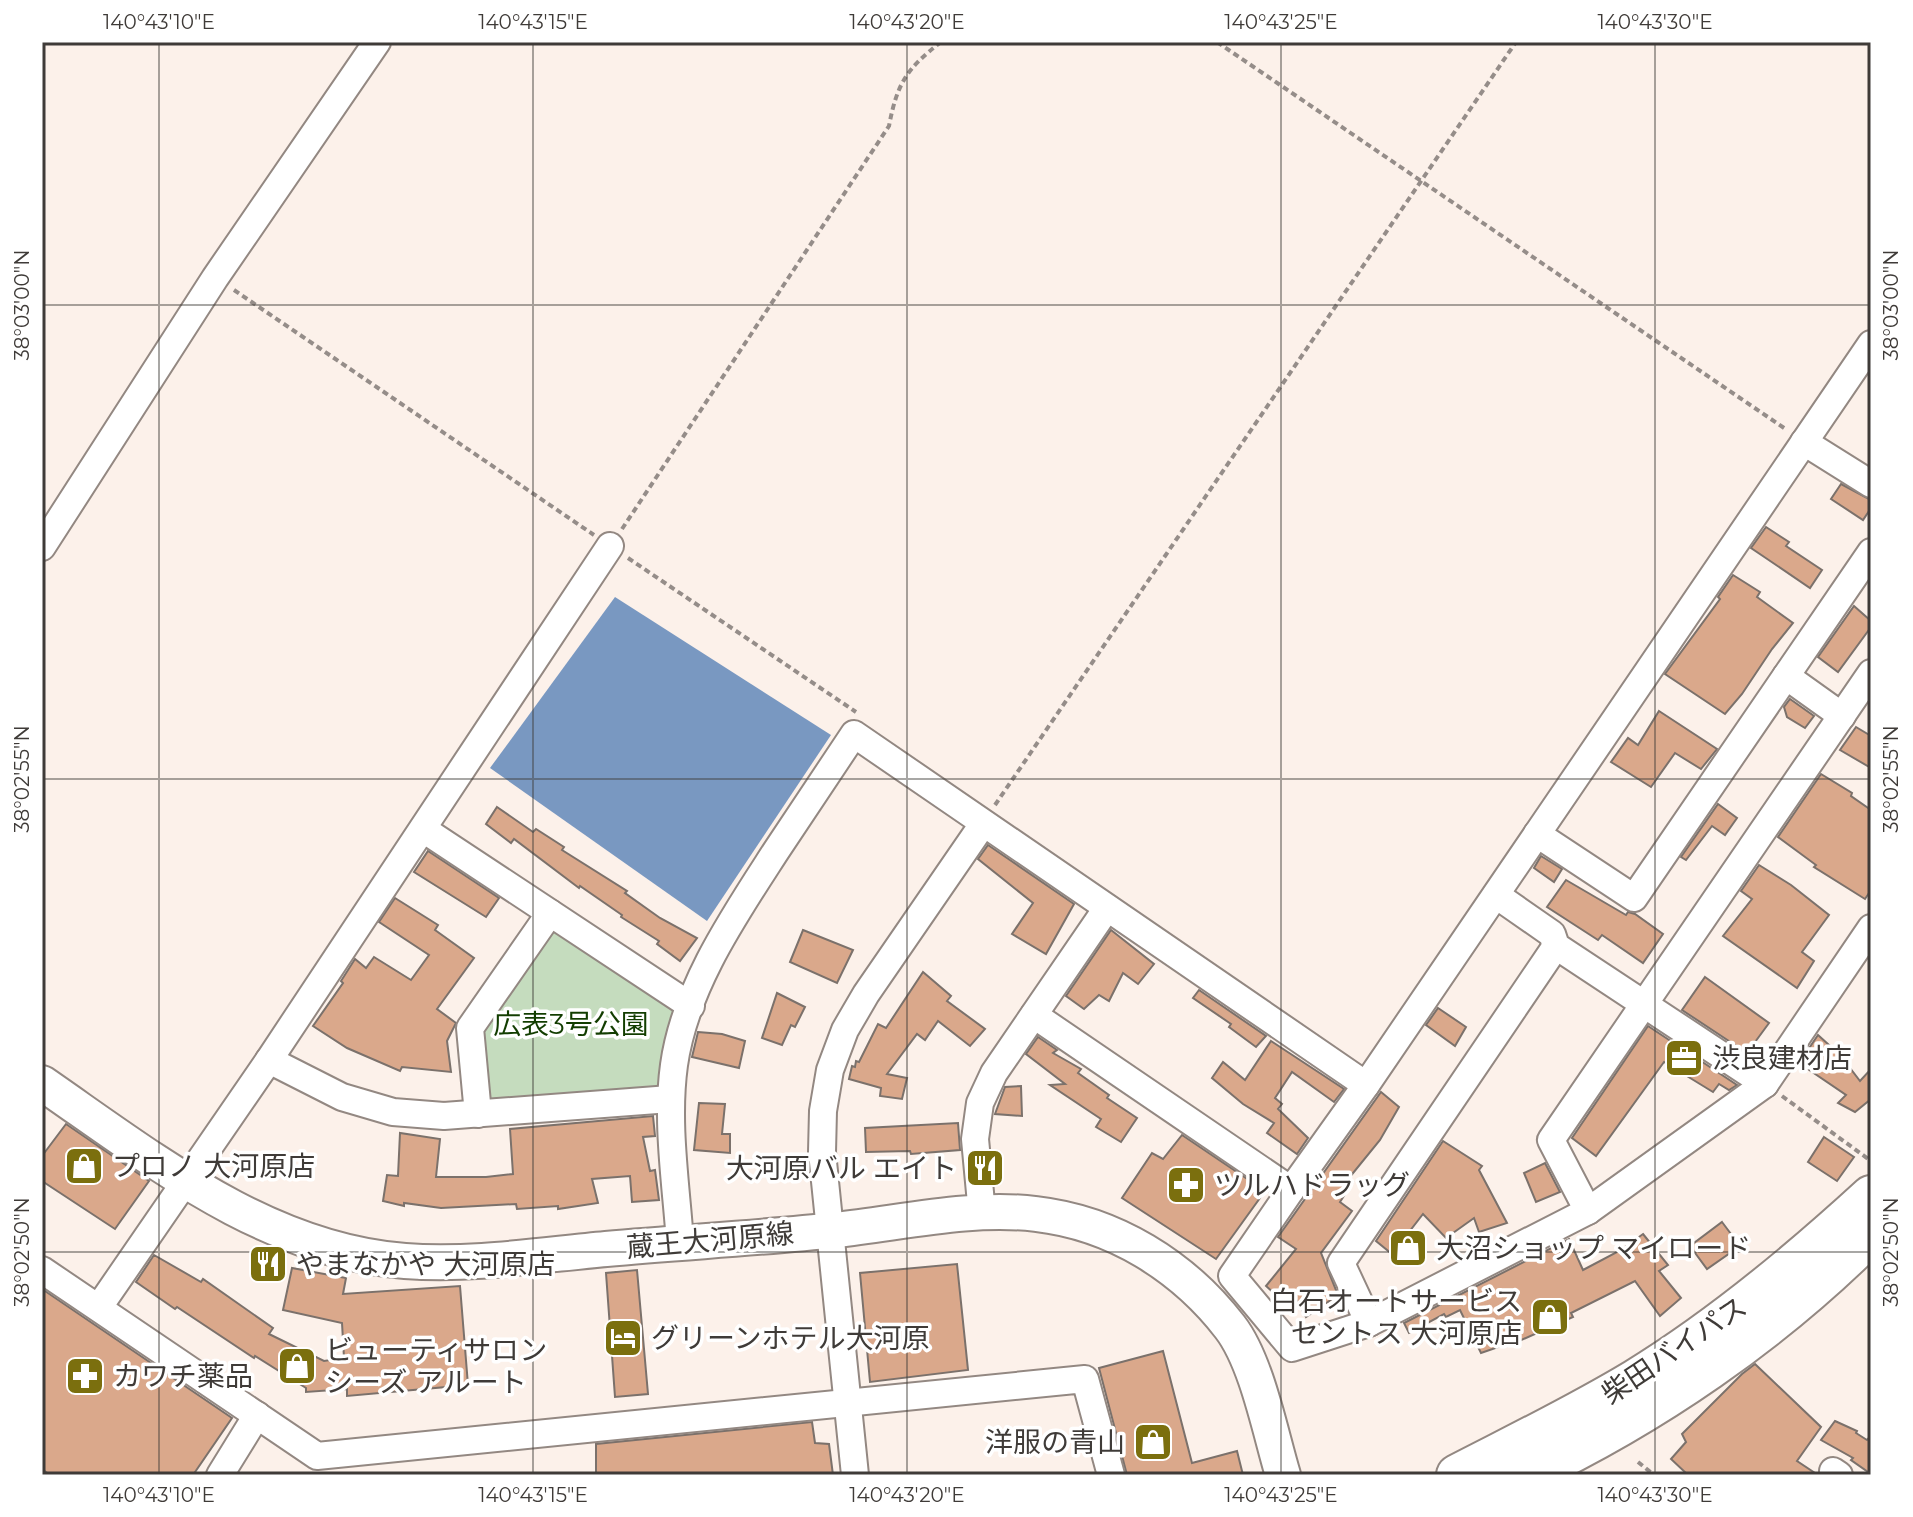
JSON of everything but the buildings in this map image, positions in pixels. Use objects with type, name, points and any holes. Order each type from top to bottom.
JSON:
[{"type":"highway","name":"柴田バイパス","points":[[1457,1475],[1556,1425],[1637,1379],[1747,1303],[1871,1196]]},
{"type":"highway","name":"柴田バイパス","points":[[1526,1475],[1625,1423],[1698,1377],[1793,1306],[1871,1234]]},
{"type":"main road","name":"蔵王大河原線","points":[[42,1083],[185,1181],[248,1215],[302,1238],[351,1252],[404,1261],[466,1262],[982,1214],[1036,1214],[1087,1225],[1127,1241],[1166,1263],[1201,1293],[1232,1330],[1247,1357],[1283,1475]]},
{"type":"street","points":[[42,547],[215,278],[377,42]]},
{"type":"street","points":[[1871,344],[1366,1085],[1232,1276],[1292,1348],[1369,1323],[1588,1211],[1765,1084],[1871,928]]},
{"type":"street","points":[[1804,442],[1871,484]]},
{"type":"street","points":[[99,1307],[269,1060],[610,546]]},
{"type":"street","points":[[1537,834],[1634,898],[1871,552]]},
{"type":"street","points":[[1588,1211],[1551,1140],[1871,673]]},
{"type":"street","points":[[1786,676],[1842,716]]},
{"type":"street","points":[[680,1242],[670,1099],[675,1061],[691,1006],[735,914],[854,734],[1366,1085]]},
{"type":"street","points":[[855,1475],[822,1152],[823,1111],[830,1070],[845,1030],[866,994],[983,824]]},
{"type":"street","points":[[423,829],[691,1006]]},
{"type":"street","points":[[1496,895],[1552,934],[1556,946],[1765,1084]]},
{"type":"street","points":[[982,1214],[975,1139],[980,1103],[994,1073],[1107,908]]},
{"type":"street","points":[[478,1114],[470,1028],[550,913]]},
{"type":"street","points":[[1369,1323],[1341,1263],[1556,946]]},
{"type":"street","points":[[1034,1015],[1291,1190]]},
{"type":"street","points":[[269,1060],[342,1097],[393,1112],[444,1116],[670,1099]]},
{"type":"street","points":[[42,1270],[317,1456],[1085,1379],[1111,1475]]},
{"type":"street","points":[[220,1475],[257,1415]]},
{"type":"path","points":[[610,546],[889,126],[893,103],[905,75],[941,42]]},
{"type":"path","points":[[1217,42],[1804,442]]},
{"type":"path","points":[[983,824],[1516,42]]},
{"type":"path","points":[[215,278],[867,719]]},
{"type":"path","points":[[1765,1084],[1871,1161]]},
{"type":"path","points":[[1638,1462],[1654,1475]]},
{"type":"green space","name":"広表3号公園","points":[[554,928],[675,1004],[679,1014],[660,1088],[495,1104],[485,1099],[479,1032]]},
{"type":"water","points":[[615,597],[831,735],[707,921],[490,768]]},
{"type":"place","name":"渋良建材店","points":[[1684,1058]]},
{"type":"place","name":"プロノ 大河原店","points":[[84,1166]]},
{"type":"place","name":"大河原バル エイト","points":[[985,1168]]},
{"type":"place","name":"ツルハドラッグ","points":[[1186,1185]]},
{"type":"place","name":"大沼ショップ マイロード","points":[[1408,1248]]},
{"type":"place","name":"やまなかや 大河原店","points":[[268,1264]]},
{"type":"place","name":"白石オートサービス セントス 大河原店","points":[[1550,1317]]},
{"type":"place","name":"グリーンホテル大河原","points":[[623,1338]]},
{"type":"place","name":"ビューティサロン シーズ アルート","points":[[297,1366]]},
{"type":"place","name":"カワチ薬品","points":[[85,1376]]},
{"type":"place","name":"洋服の青山","points":[[1153,1442]]}]
